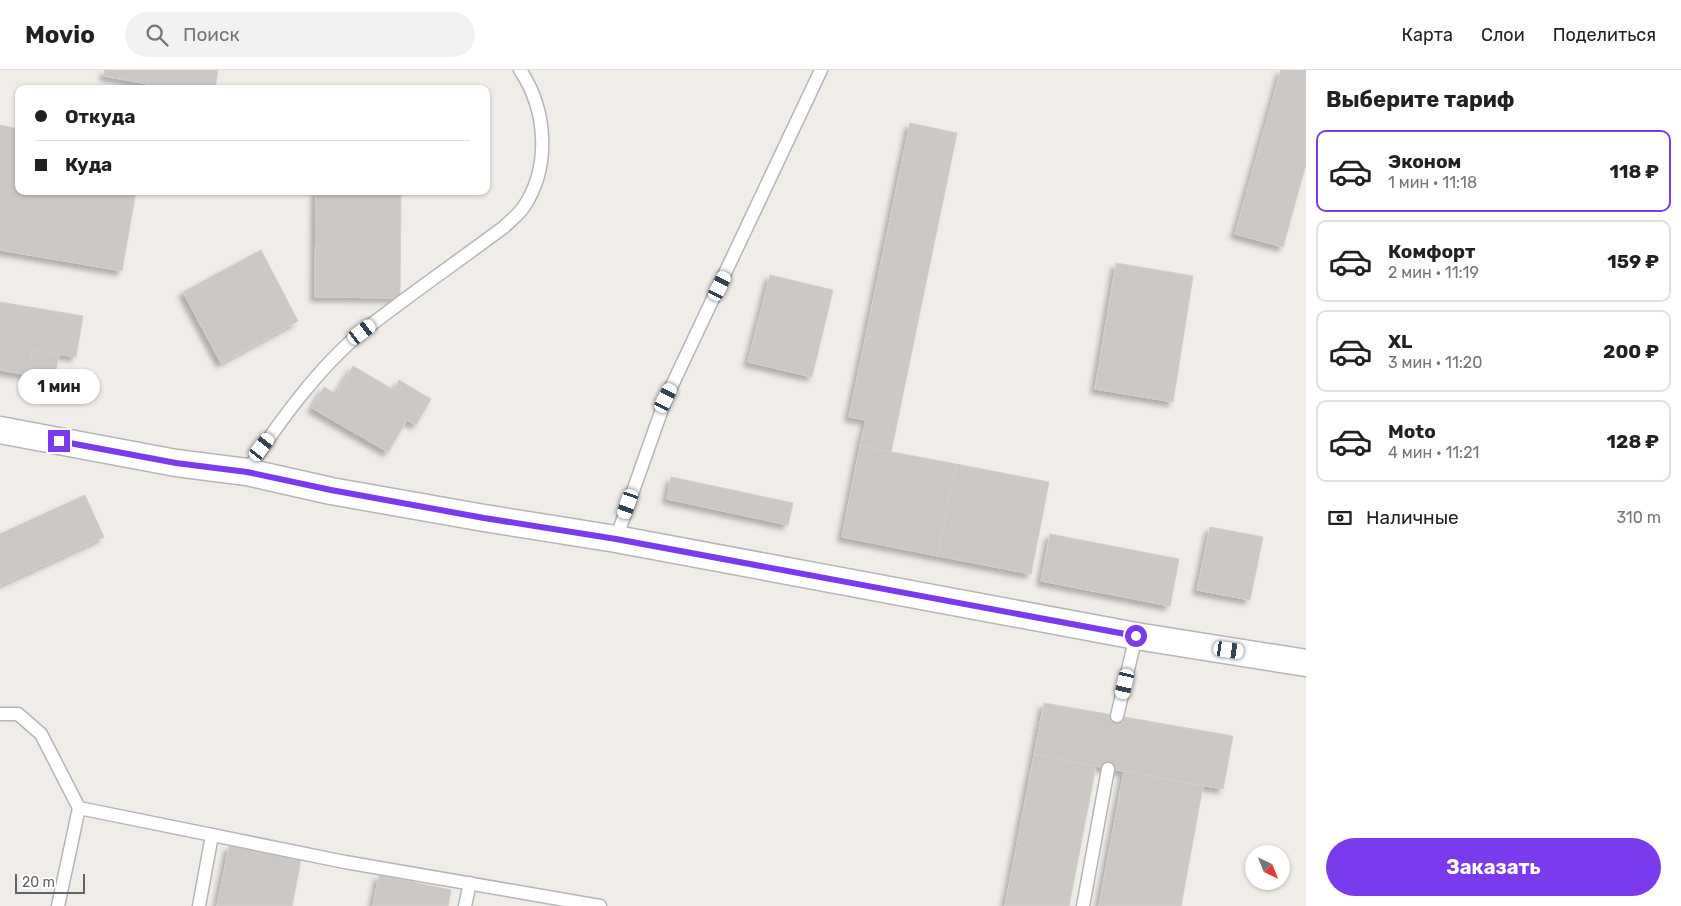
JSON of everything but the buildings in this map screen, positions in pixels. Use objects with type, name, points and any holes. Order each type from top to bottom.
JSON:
[{"type":"street","points":[[0,430],[176,463],[247,472],[341,492],[616,539],[1136,636],[1306,663]]},
{"type":"lane","points":[[247,472],[262,447],[300,398],[362,332],[504,227],[523,208],[538,179],[543,152],[540,119],[527,79],[520,70]]},
{"type":"lane","points":[[616,539],[666,398],[821,70]]},
{"type":"lane","points":[[1117,716],[1136,636]]},
{"type":"lane","points":[[0,714],[18,714],[41,734],[79,808],[58,906]]},
{"type":"lane","points":[[1084,906],[1108,768]]},
{"type":"lane","points":[[79,808],[212,835],[600,906]]},
{"type":"lane","points":[[199,906],[212,835]]},
{"type":"lane","points":[[465,906],[470,883]]},
{"type":"route","points":[[59,441],[176,463],[247,472],[331,490],[484,518],[616,539],[1136,636]]}]
